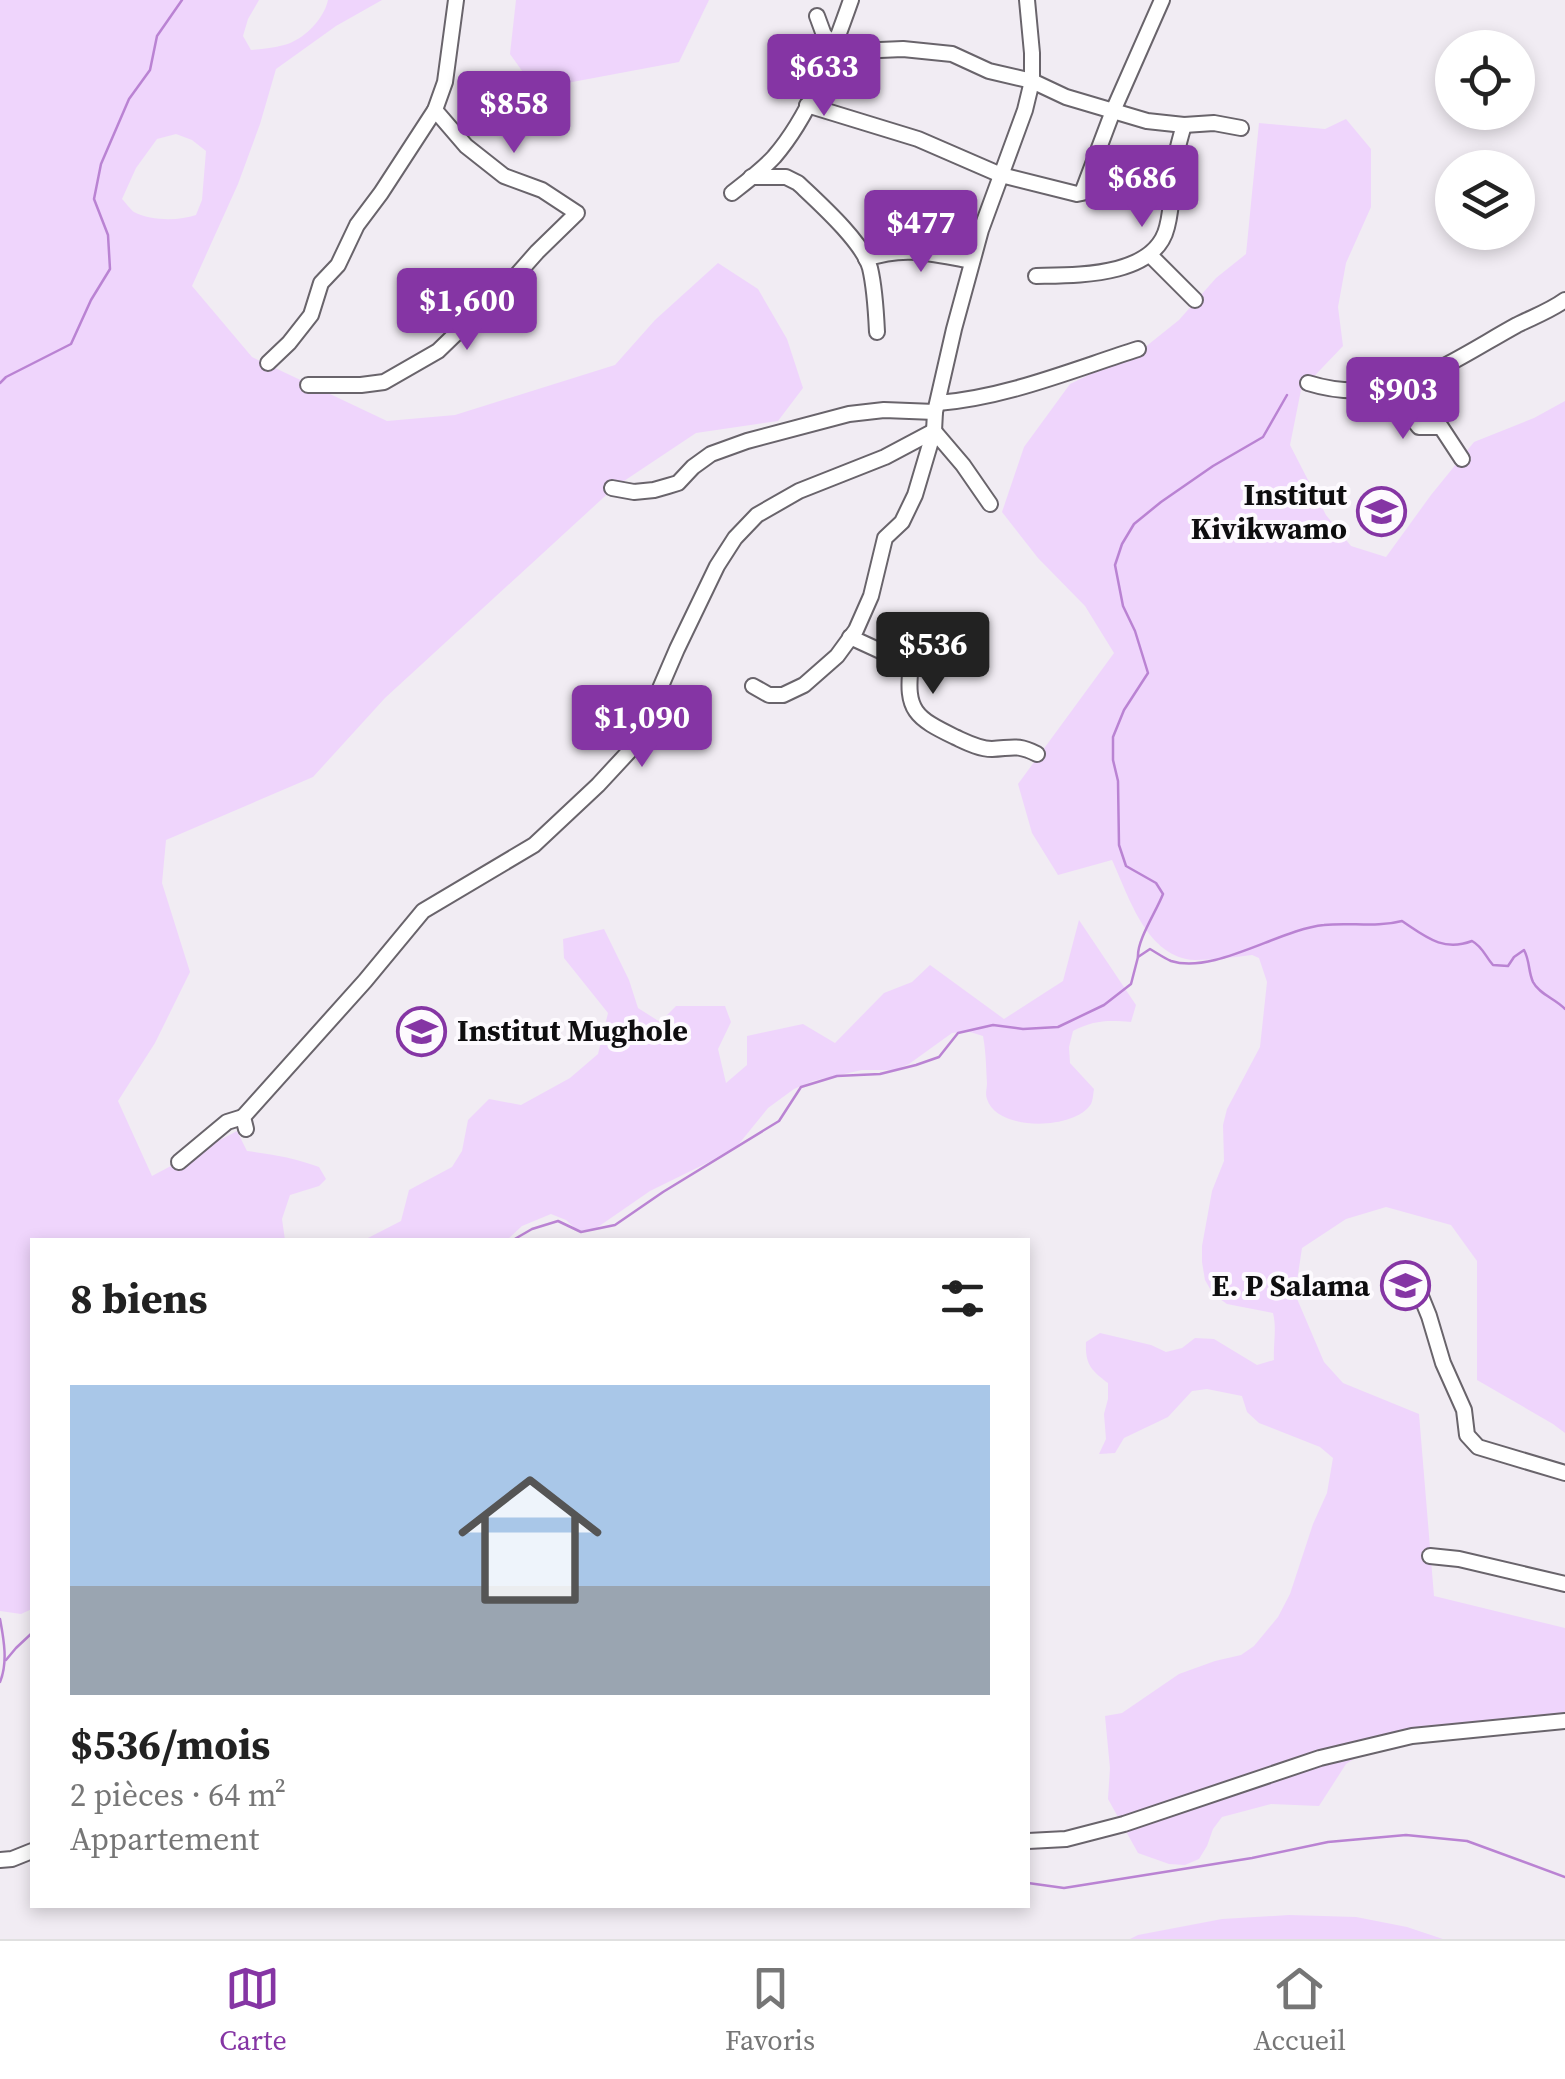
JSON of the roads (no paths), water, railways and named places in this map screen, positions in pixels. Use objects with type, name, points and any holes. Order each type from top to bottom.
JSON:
[{"type":"street","points":[[268,363],[311,315],[322,284],[338,264],[357,225],[435,110],[445,82],[456,0]]},
{"type":"street","points":[[732,193],[774,158],[808,104],[851,0]]},
{"type":"street","points":[[753,686],[769,696],[783,694],[804,685],[837,656],[871,596],[884,538],[902,522],[915,495],[934,431],[936,408],[972,261],[1026,110],[1032,81],[1027,0]]},
{"type":"street","points":[[808,104],[918,139],[1002,175],[1082,193],[1162,0]]},
{"type":"street","points":[[817,16],[824,35],[835,45],[857,51],[903,48],[952,54],[989,71],[1032,81],[1066,97],[1147,120],[1241,128]]},
{"type":"street","points":[[308,385],[384,382],[438,351],[578,214],[542,190],[504,176],[466,146],[435,110]]},
{"type":"street","points":[[1036,276],[1106,271],[1150,255],[1167,230],[1176,155],[1184,125]]},
{"type":"street","points":[[752,177],[786,177],[798,183],[858,244],[866,259],[876,301],[877,332]]},
{"type":"street","points":[[866,259],[902,250],[972,261]]},
{"type":"street","points":[[1150,255],[1194,300]]},
{"type":"street","points":[[1308,383],[1333,391],[1396,386],[1462,359],[1563,303]]},
{"type":"street","points":[[612,488],[654,490],[678,482],[710,454],[747,440],[850,414],[936,408],[973,400],[1138,350]]},
{"type":"street","points":[[1396,386],[1406,410],[1419,427],[1441,427],[1462,459]]},
{"type":"street","points":[[934,431],[990,504]]},
{"type":"street","points":[[179,1162],[226,1122],[244,1123],[423,911],[534,845],[636,744],[717,566],[735,538],[757,515],[799,491],[934,431]]},
{"type":"street","points":[[850,637],[911,665],[908,682],[912,708],[920,718],[970,744],[990,749],[1020,746],[1038,754]]},
{"type":"street","points":[[1412,1274],[1464,1410],[1466,1435],[1478,1447],[1565,1474]]},
{"type":"street","points":[[1430,1556],[1565,1584]]},
{"type":"street","points":[[1030,1841],[1066,1839],[1124,1824],[1320,1758],[1412,1736],[1565,1721]]},
{"type":"street","points":[[0,1860],[30,1852]]},
{"type":"waterway","points":[[0,383],[71,344],[110,269],[108,235],[94,199],[101,164],[129,99],[150,70],[157,36],[182,0]]},
{"type":"waterway","points":[[1138,957],[1163,894],[1156,883],[1126,866],[1119,845],[1113,737],[1124,710],[1148,673],[1123,606],[1115,565],[1134,524],[1213,466],[1263,437],[1287,395]]},
{"type":"waterway","points":[[516,1238],[558,1221],[581,1232],[615,1225],[779,1121],[801,1087],[837,1076],[880,1074],[916,1065],[939,1057],[958,1033],[993,1025],[1023,1029],[1058,1027],[1104,1005],[1131,984],[1138,957],[1150,949],[1171,961],[1207,962],[1307,928],[1402,921],[1443,944],[1472,941],[1493,965],[1508,966],[1524,950],[1536,986],[1565,1009]]},
{"type":"waterway","points":[[0,1619],[5,1659],[0,1682]]},
{"type":"waterway","points":[[6,1660],[30,1635]]},
{"type":"waterway","points":[[1030,1883],[1064,1888],[1328,1842],[1406,1835],[1467,1841],[1565,1877]]},
{"type":"place","name":"Institut Kivikwamo","points":[[1382,512]]},
{"type":"place","name":"Institut Mughole","points":[[422,1031]]},
{"type":"place","name":"E. P Salama","points":[[1405,1286]]}]
